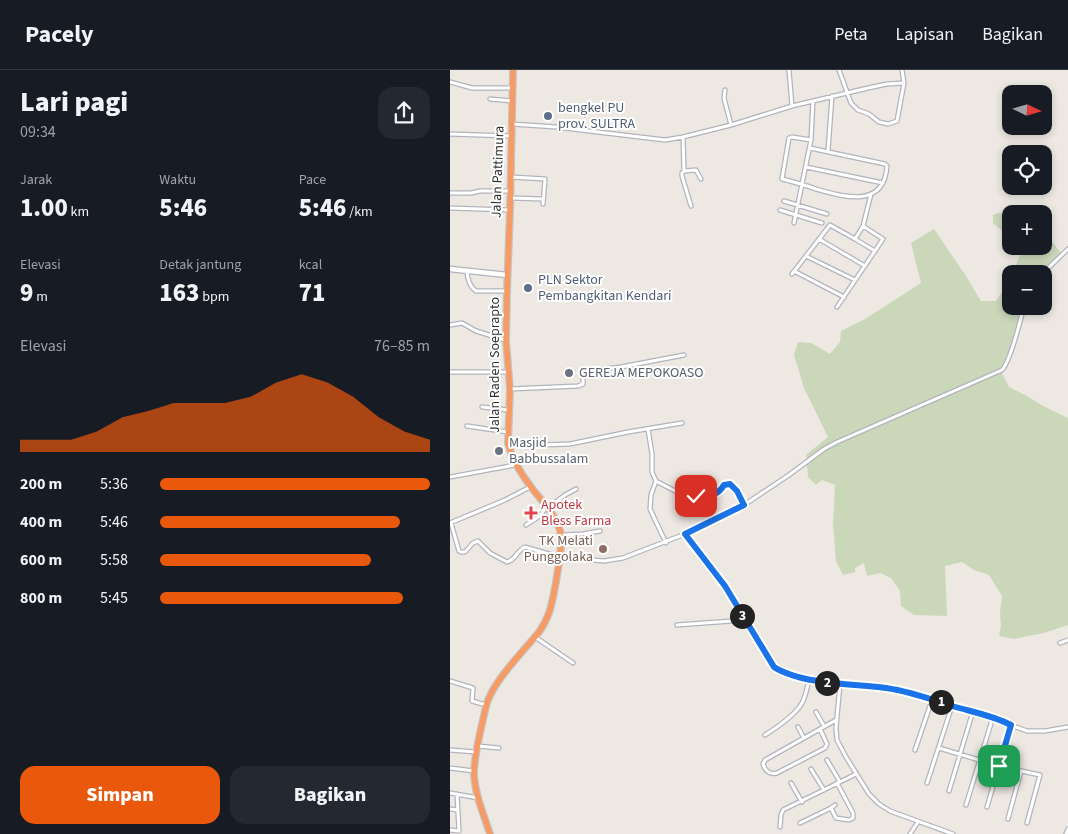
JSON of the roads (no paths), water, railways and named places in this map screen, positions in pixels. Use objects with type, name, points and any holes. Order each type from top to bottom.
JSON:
[{"type":"highway","name":"Jalan Pattimura","points":[[507,275],[513,70]]},
{"type":"highway","name":"Jalan Raden Soeprapto","points":[[490,834],[476,787],[474,771],[486,706],[496,686],[545,624],[551,609],[561,535],[556,520],[516,465],[508,443],[510,389],[506,341],[507,275]]},
{"type":"main road","points":[[450,269],[507,275]]},
{"type":"street","points":[[789,70],[792,106]]},
{"type":"street","points":[[839,70],[851,103],[858,110],[869,114],[879,122],[888,124],[897,121],[904,83],[902,70]]},
{"type":"street","points":[[450,82],[472,88],[513,88]]},
{"type":"street","points":[[512,124],[556,127],[665,140],[731,125],[832,96],[887,84],[904,83]]},
{"type":"street","points":[[725,90],[724,98],[731,125]]},
{"type":"street","points":[[828,151],[832,96]]},
{"type":"street","points":[[490,99],[512,101]]},
{"type":"street","points":[[794,223],[810,148],[813,101]]},
{"type":"street","points":[[450,134],[512,136]]},
{"type":"street","points":[[683,137],[684,171],[682,179],[691,206]]},
{"type":"street","points":[[810,148],[885,164],[887,166],[881,187],[856,198],[841,196],[782,180],[789,138],[811,140]]},
{"type":"street","points":[[806,166],[883,183]]},
{"type":"street","points":[[684,171],[696,170],[701,179]]},
{"type":"street","points":[[511,177],[544,179],[543,204]]},
{"type":"street","points":[[450,193],[510,191]]},
{"type":"street","points":[[855,239],[863,226],[871,193]]},
{"type":"street","points":[[510,198],[544,199]]},
{"type":"street","points":[[784,201],[827,214]]},
{"type":"street","points":[[450,208],[510,210]]},
{"type":"street","points":[[780,210],[822,223]]},
{"type":"street","points":[[844,297],[793,272],[830,225],[874,251]]},
{"type":"street","points":[[837,307],[883,239],[863,226]]},
{"type":"street","points":[[819,240],[865,266]]},
{"type":"street","points":[[1051,265],[1068,249]]},
{"type":"street","points":[[806,256],[855,280]]},
{"type":"street","points":[[467,270],[467,278],[474,290],[507,292]]},
{"type":"street","points":[[531,487],[450,523],[459,551],[466,552],[473,543],[478,541],[490,553],[507,562],[513,559],[525,547],[559,557],[611,561],[666,543],[744,505],[836,442],[1002,370],[1010,355],[1021,315]]},
{"type":"street","points":[[450,325],[462,323],[476,331],[506,341]]},
{"type":"street","points":[[510,389],[578,386],[583,384],[583,373],[586,371],[621,367],[684,355]]},
{"type":"street","points":[[450,372],[508,372]]},
{"type":"street","points":[[482,407],[510,410]]},
{"type":"street","points":[[508,443],[570,444],[682,423]]},
{"type":"street","points":[[467,426],[508,432]]},
{"type":"street","points":[[648,429],[652,472],[656,481],[689,496],[713,495],[719,492],[726,484],[730,484],[737,491],[744,505]]},
{"type":"street","points":[[450,477],[516,465]]},
{"type":"street","points":[[656,481],[651,495],[650,509],[666,543]]},
{"type":"street","points":[[526,525],[565,495],[576,489]]},
{"type":"street","points":[[561,535],[600,531]]},
{"type":"street","points":[[685,534],[725,586],[774,667],[780,671],[809,680],[887,688],[993,717],[1028,731],[1037,732],[1068,727]]},
{"type":"street","points":[[677,626],[745,620]]},
{"type":"street","points":[[535,637],[573,663]]},
{"type":"street","points":[[1060,643],[1068,640]]},
{"type":"street","points":[[765,735],[800,706],[805,697],[809,680]]},
{"type":"street","points":[[450,681],[473,688],[472,701],[486,706]]},
{"type":"street","points":[[840,684],[836,720],[837,740],[869,794],[879,804],[898,815],[953,834]]},
{"type":"street","points":[[915,750],[932,700]]},
{"type":"street","points":[[928,783],[952,706]]},
{"type":"street","points":[[949,791],[973,711]]},
{"type":"street","points":[[816,712],[824,726]]},
{"type":"street","points":[[966,805],[993,717]]},
{"type":"street","points":[[820,729],[827,744],[826,748],[777,773],[766,770],[763,764],[765,760],[824,726],[836,720]]},
{"type":"street","points":[[987,807],[1011,725]]},
{"type":"street","points":[[798,727],[804,738]]},
{"type":"street","points":[[450,750],[499,748]]},
{"type":"street","points":[[939,748],[999,766],[1040,775],[1027,823]]},
{"type":"street","points":[[827,760],[854,816],[849,820],[838,819],[831,808]]},
{"type":"street","points":[[450,768],[474,771]]},
{"type":"street","points":[[811,770],[824,790]]},
{"type":"street","points":[[1008,819],[1021,771]]},
{"type":"street","points":[[780,828],[782,811],[856,774]]},
{"type":"street","points":[[791,783],[802,802]]},
{"type":"street","points":[[450,793],[479,798]]},
{"type":"street","points":[[450,830],[459,831],[457,794]]},
{"type":"street","points":[[800,823],[835,805]]},
{"type":"street","points":[[450,809],[458,810]]},
{"type":"street","points":[[910,834],[918,822]]},
{"type":"street","points":[[1066,834],[1068,829]]},
{"type":"place","name":"bengkel PU prov. SULTRA","points":[[548,116]]},
{"type":"place","name":"PLN Sektor Pembangkitan Kendari","points":[[528,288]]},
{"type":"place","name":"GEREJA MEPOKOASO","points":[[569,373]]},
{"type":"place","name":"Masjid Babbussalam","points":[[499,451]]},
{"type":"place","name":"Apotek Bless Farma","points":[[531,513]]},
{"type":"place","name":"TK Melati Punggolaka","points":[[603,549]]}]
